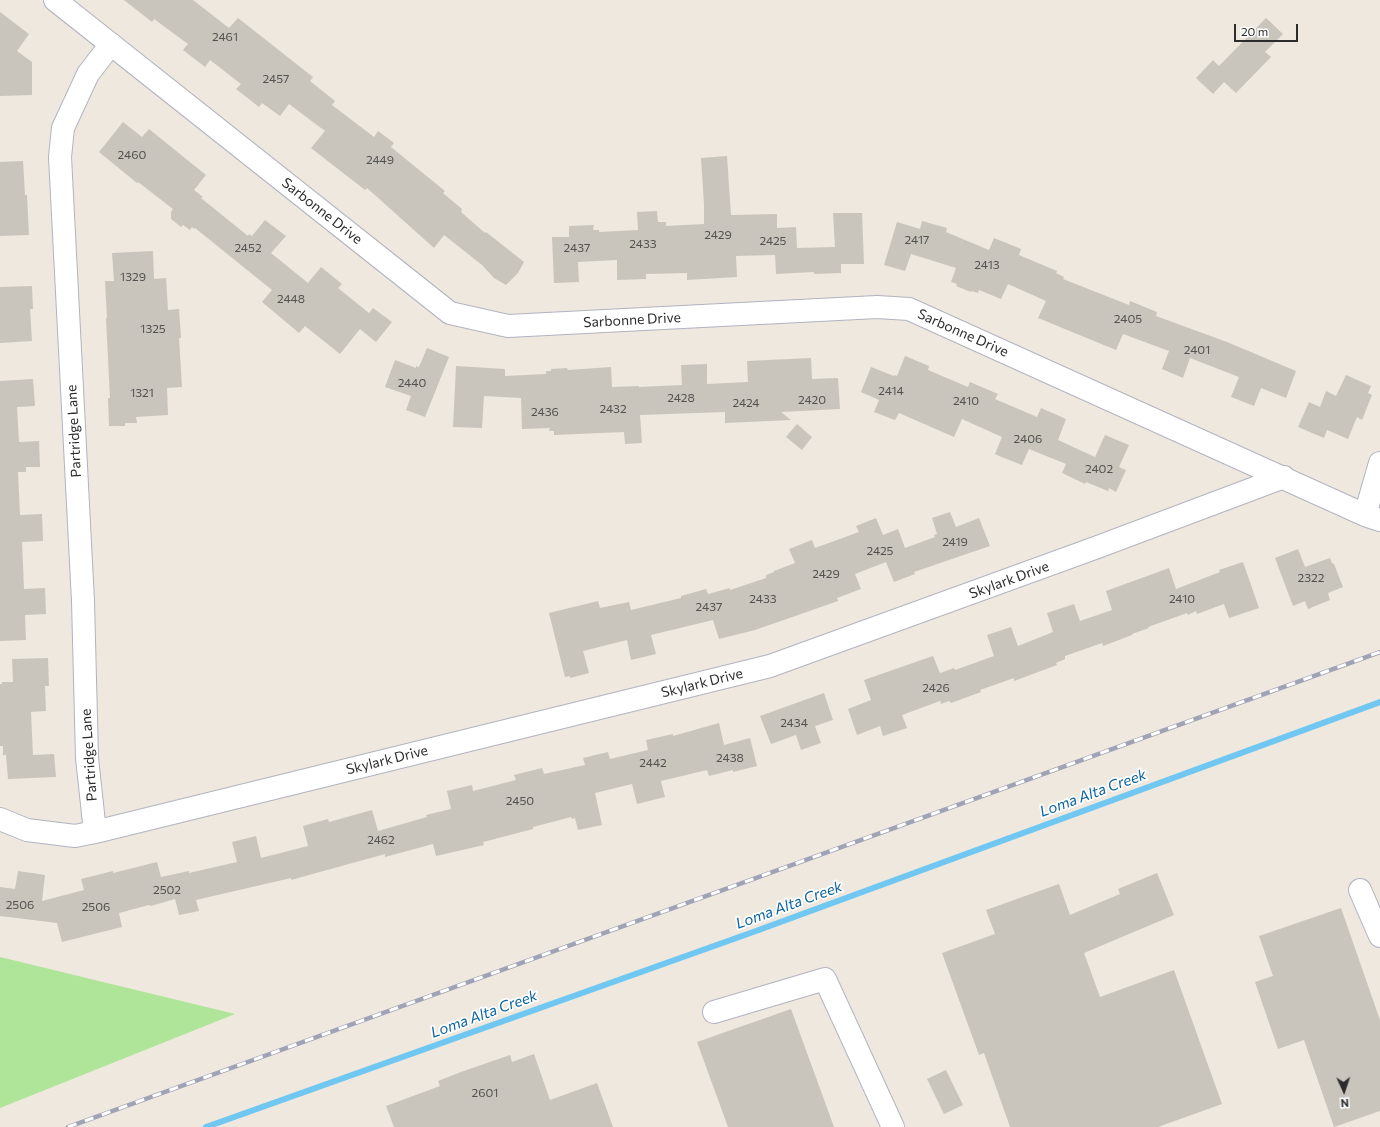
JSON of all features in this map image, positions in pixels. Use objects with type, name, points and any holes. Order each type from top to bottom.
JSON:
[{"type":"street","name":"Sarbonne Drive","points":[[55,0],[450,313],[508,326],[877,307],[909,309],[1284,477]]},
{"type":"street","name":"Partridge Lane","points":[[95,832],[87,758],[83,601],[60,157],[63,128],[88,74],[111,44]]},
{"type":"street","points":[[1284,477],[1372,518],[1380,463]]},
{"type":"street","name":"Skylark Drive","points":[[0,819],[27,830],[75,836],[770,666],[1096,548],[1284,477]]},
{"type":"street","points":[[1360,890],[1380,936]]},
{"type":"street","points":[[714,1012],[825,979],[892,1127]]},
{"type":"green space","points":[[0,957],[235,1014],[0,1108]]},
{"type":"building","points":[[124,0],[193,0],[229,28],[238,18],[313,77],[310,81],[335,101],[332,105],[374,137],[378,131],[394,143],[391,147],[445,191],[443,193],[462,209],[461,212],[485,233],[486,232],[524,262],[518,273],[506,285],[494,278],[482,265],[444,235],[434,248],[367,188],[365,190],[311,148],[325,131],[289,104],[280,116],[262,103],[259,107],[236,89],[241,84],[210,60],[205,67],[183,50],[188,44],[154,19],[152,22]]},
{"type":"building","points":[[0,12],[29,34],[17,51],[32,62],[32,95],[0,96]]},
{"type":"building","points":[[1266,18],[1283,34],[1265,52],[1271,57],[1236,93],[1224,82],[1213,94],[1196,78],[1213,60],[1219,66]]},
{"type":"building","points":[[123,122],[142,137],[149,129],[206,175],[194,190],[203,197],[201,198],[248,236],[249,234],[252,236],[265,220],[286,236],[271,253],[308,283],[321,267],[342,284],[338,288],[369,313],[373,308],[392,322],[376,342],[360,329],[340,354],[305,326],[299,333],[262,302],[272,290],[195,228],[194,229],[192,227],[190,230],[183,225],[181,227],[171,219],[171,212],[173,209],[138,182],[137,183],[99,152]]},
{"type":"building","points":[[727,156],[731,215],[777,214],[777,228],[796,227],[797,248],[835,247],[833,213],[862,213],[864,264],[841,264],[841,273],[814,274],[814,272],[776,274],[775,255],[736,256],[737,277],[687,280],[687,273],[646,274],[646,279],[617,280],[617,260],[578,262],[579,282],[554,283],[552,237],[569,237],[569,226],[594,225],[593,230],[599,230],[599,232],[638,230],[637,212],[657,211],[658,222],[666,222],[666,226],[704,224],[701,158]]},
{"type":"building","points":[[23,161],[25,195],[27,195],[29,235],[0,236],[0,162]]},
{"type":"building","points":[[922,221],[947,228],[946,232],[989,250],[994,238],[1021,249],[1019,255],[1057,271],[1056,273],[1064,277],[1063,279],[1129,305],[1130,301],[1157,312],[1156,316],[1227,342],[1296,371],[1286,398],[1261,388],[1254,406],[1231,397],[1239,377],[1190,358],[1183,378],[1162,369],[1169,351],[1123,334],[1116,350],[1038,318],[1046,301],[1008,284],[1001,299],[979,290],[978,293],[971,292],[956,286],[957,284],[951,282],[956,268],[911,254],[905,271],[884,265],[897,222],[920,229]]},
{"type":"building","points":[[153,251],[154,279],[166,278],[168,310],[179,309],[182,387],[167,388],[168,415],[136,417],[137,423],[125,423],[125,426],[109,426],[108,398],[110,398],[105,281],[114,281],[112,253]]},
{"type":"building","points":[[32,286],[33,309],[30,309],[32,341],[0,343],[0,287]]},
{"type":"building","points":[[427,348],[449,357],[425,417],[406,410],[411,396],[385,387],[395,360],[416,368],[416,366],[419,367]]},
{"type":"building","points":[[905,356],[929,366],[928,370],[968,387],[970,382],[998,394],[995,399],[1037,417],[1041,408],[1066,419],[1058,440],[1095,457],[1105,435],[1129,445],[1119,467],[1126,470],[1116,492],[1109,488],[1108,491],[1086,482],[1085,484],[1062,473],[1066,464],[1029,449],[1022,465],[999,456],[995,454],[1002,437],[962,419],[954,437],[899,413],[895,420],[874,412],[879,400],[861,392],[871,367],[897,376]]},
{"type":"building","points":[[811,358],[812,379],[838,378],[840,409],[781,412],[791,420],[725,423],[725,412],[640,415],[642,443],[625,444],[624,432],[554,435],[554,431],[549,431],[550,428],[522,429],[521,398],[484,396],[482,428],[453,427],[456,366],[505,369],[505,376],[546,374],[546,371],[551,371],[551,369],[567,368],[568,370],[611,367],[612,387],[639,387],[682,385],[681,365],[707,364],[707,384],[748,382],[747,361]]},
{"type":"building","points":[[1346,375],[1371,386],[1368,393],[1372,395],[1362,420],[1357,417],[1348,439],[1327,430],[1324,438],[1298,427],[1309,402],[1320,407],[1326,391],[1336,396]]},
{"type":"building","points":[[33,379],[35,406],[17,407],[19,442],[39,441],[40,467],[26,467],[26,472],[18,472],[20,515],[42,514],[43,541],[22,542],[24,589],[45,588],[46,614],[25,615],[26,640],[0,641],[0,381]]},
{"type":"building","points":[[797,424],[812,437],[802,450],[786,437]]},
{"type":"building","points":[[950,512],[956,527],[979,518],[990,546],[914,572],[915,574],[894,582],[886,562],[855,574],[861,589],[837,598],[838,601],[755,630],[719,639],[713,620],[651,635],[656,654],[631,660],[627,640],[583,651],[589,673],[570,678],[570,676],[565,677],[549,613],[598,601],[600,608],[629,602],[631,610],[681,598],[681,596],[706,589],[708,594],[730,588],[730,590],[766,578],[766,575],[795,563],[789,549],[812,540],[815,548],[859,532],[856,526],[876,518],[883,535],[898,529],[905,548],[935,537],[934,535],[937,534],[932,518]]},
{"type":"building","points":[[1298,549],[1305,567],[1330,558],[1343,587],[1328,593],[1330,600],[1308,609],[1305,601],[1293,606],[1275,558]]},
{"type":"building","points":[[1243,562],[1259,608],[1229,618],[1224,604],[1197,614],[1196,611],[1188,615],[1187,613],[1148,627],[1149,628],[1103,646],[1102,643],[1065,656],[1065,659],[1056,663],[1057,665],[1014,681],[1014,678],[980,690],[981,692],[951,703],[949,701],[941,704],[940,701],[902,715],[907,728],[883,736],[880,726],[857,735],[848,709],[871,700],[864,680],[933,656],[940,673],[954,668],[955,670],[994,656],[987,635],[1011,627],[1018,646],[1053,632],[1047,613],[1074,604],[1080,621],[1112,610],[1106,591],[1169,568],[1176,589],[1220,572],[1219,570]]},
{"type":"building","points":[[48,658],[49,686],[45,686],[46,711],[31,712],[33,755],[54,754],[56,777],[8,779],[6,755],[3,755],[3,746],[0,746],[0,684],[2,684],[2,682],[13,682],[12,659]]},
{"type":"building","points":[[824,693],[833,720],[815,726],[821,743],[801,750],[796,735],[771,744],[760,716]]},
{"type":"building","points":[[719,723],[724,745],[750,738],[757,766],[709,776],[707,770],[661,781],[665,797],[637,804],[632,784],[595,793],[602,825],[578,830],[575,818],[572,819],[571,817],[483,842],[484,845],[436,856],[433,844],[385,857],[385,854],[291,880],[291,878],[196,900],[199,911],[179,915],[175,899],[119,913],[122,927],[62,942],[57,923],[0,916],[0,887],[15,889],[18,871],[45,875],[42,901],[84,890],[81,879],[157,862],[161,877],[189,871],[189,873],[237,862],[232,842],[256,836],[261,858],[308,846],[303,826],[328,819],[329,822],[372,810],[378,831],[427,817],[426,815],[451,809],[447,791],[472,785],[473,791],[516,780],[514,775],[542,768],[544,774],[585,765],[583,758],[608,752],[610,759],[648,750],[646,740],[673,734],[673,736]]},
{"type":"building","points":[[1157,873],[1174,915],[1084,953],[1100,997],[1174,970],[1222,1104],[1158,1127],[1010,1127],[984,1053],[979,1055],[942,953],[995,934],[986,910],[1059,884],[1070,915],[1120,894],[1118,889]]},
{"type":"building","points":[[1341,908],[1380,1020],[1380,1111],[1334,1127],[1304,1040],[1278,1049],[1255,982],[1273,976],[1259,936]]},
{"type":"building","points":[[791,1009],[834,1127],[728,1127],[697,1042]]},
{"type":"building","points":[[534,1054],[550,1100],[597,1083],[613,1127],[394,1127],[386,1106],[440,1086],[438,1081],[461,1072],[510,1055],[512,1062]]},
{"type":"building","points":[[946,1070],[963,1105],[944,1114],[927,1079]]},
{"type":"waterway","name":"Loma Alta Creek","points":[[206,1127],[756,931],[1380,702]]},
{"type":"railway","points":[[68,1127],[1380,652]]}]
